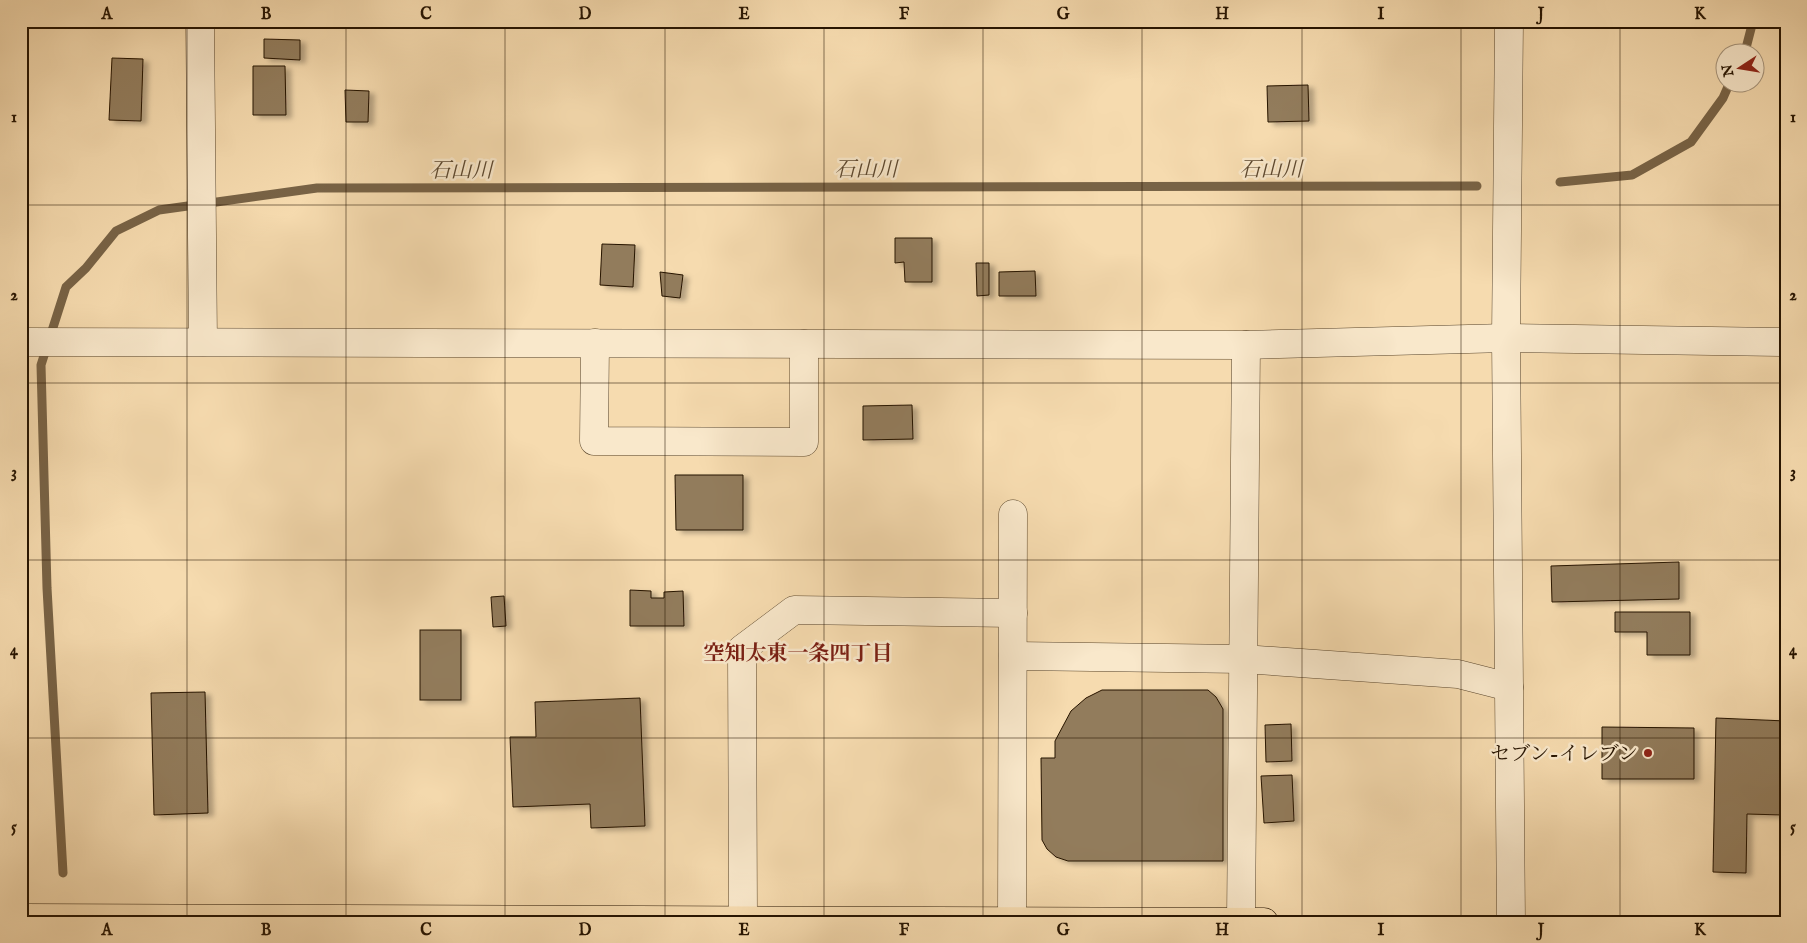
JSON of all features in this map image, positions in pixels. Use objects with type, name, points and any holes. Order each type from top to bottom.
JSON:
[{"type":"highway","points":[[21,918],[1264,922]]},
{"type":"street","points":[[200,21],[203,342]]},
{"type":"street","points":[[1509,21],[1506,338],[1511,922]]},
{"type":"street","points":[[21,342],[1246,345],[1506,338],[1786,342]]},
{"type":"street","points":[[595,343],[594,441],[804,442],[804,344]]},
{"type":"street","points":[[1241,922],[1246,345]]},
{"type":"street","points":[[1012,921],[1013,514]]},
{"type":"street","points":[[743,920],[742,649],[794,610],[1013,613]]},
{"type":"street","points":[[1013,656],[1243,659],[1458,674],[1510,687]]},
{"type":"building","points":[[264,39],[300,40],[300,60],[264,58]]},
{"type":"building","points":[[112,58],[143,59],[141,121],[109,120]]},
{"type":"building","points":[[253,66],[285,66],[286,115],[253,115]]},
{"type":"building","points":[[1308,85],[1309,121],[1268,122],[1267,86]]},
{"type":"building","points":[[345,90],[369,91],[368,122],[346,122]]},
{"type":"building","points":[[895,238],[932,238],[932,282],[905,282],[904,262],[895,263]]},
{"type":"building","points":[[602,244],[635,245],[633,287],[600,285]]},
{"type":"building","points":[[976,263],[989,263],[989,295],[977,296]]},
{"type":"building","points":[[1035,271],[1036,296],[999,296],[999,272]]},
{"type":"building","points":[[660,272],[683,275],[680,298],[662,296]]},
{"type":"building","points":[[912,405],[913,439],[863,440],[863,406]]},
{"type":"building","points":[[675,475],[743,475],[743,530],[676,530]]},
{"type":"building","points":[[1679,562],[1679,599],[1552,602],[1551,566]]},
{"type":"building","points":[[630,590],[651,591],[651,598],[664,598],[664,592],[683,591],[684,626],[630,626]]},
{"type":"building","points":[[504,596],[506,626],[493,627],[491,597]]},
{"type":"building","points":[[1615,612],[1690,612],[1690,655],[1647,655],[1647,632],[1615,632]]},
{"type":"building","points":[[420,630],[461,630],[461,700],[420,700]]},
{"type":"building","points":[[1102,690],[1208,690],[1216,697],[1223,709],[1223,861],[1068,861],[1056,857],[1047,849],[1042,840],[1041,758],[1055,758],[1055,741],[1071,711],[1086,698]]},
{"type":"building","points":[[205,692],[208,813],[154,815],[151,693]]},
{"type":"building","points":[[640,698],[645,826],[591,828],[590,804],[513,807],[510,737],[536,737],[535,702]]},
{"type":"building","points":[[1716,718],[1786,721],[1783,815],[1747,814],[1746,873],[1713,872]]},
{"type":"building","points":[[1291,724],[1292,761],[1266,762],[1265,725]]},
{"type":"building","name":"セブン-イレブン","points":[[1602,727],[1694,728],[1694,779],[1602,779]]},
{"type":"building","points":[[1292,775],[1294,821],[1264,823],[1261,776]]},
{"type":"waterway","name":"石山川","points":[[1748,42],[1753,21]]},
{"type":"waterway","name":"石山川","points":[[1560,182],[1632,175],[1691,142],[1726,92]]},
{"type":"waterway","name":"石山川","points":[[63,873],[47,588],[41,365],[66,287],[86,268],[116,231],[159,210],[317,188],[1477,186]]},
{"type":"place","name":"セブン-イレブン","points":[[1648,753]]},
{"type":"district","name":"空知太東一条四丁目","points":[[798,653]]}]
